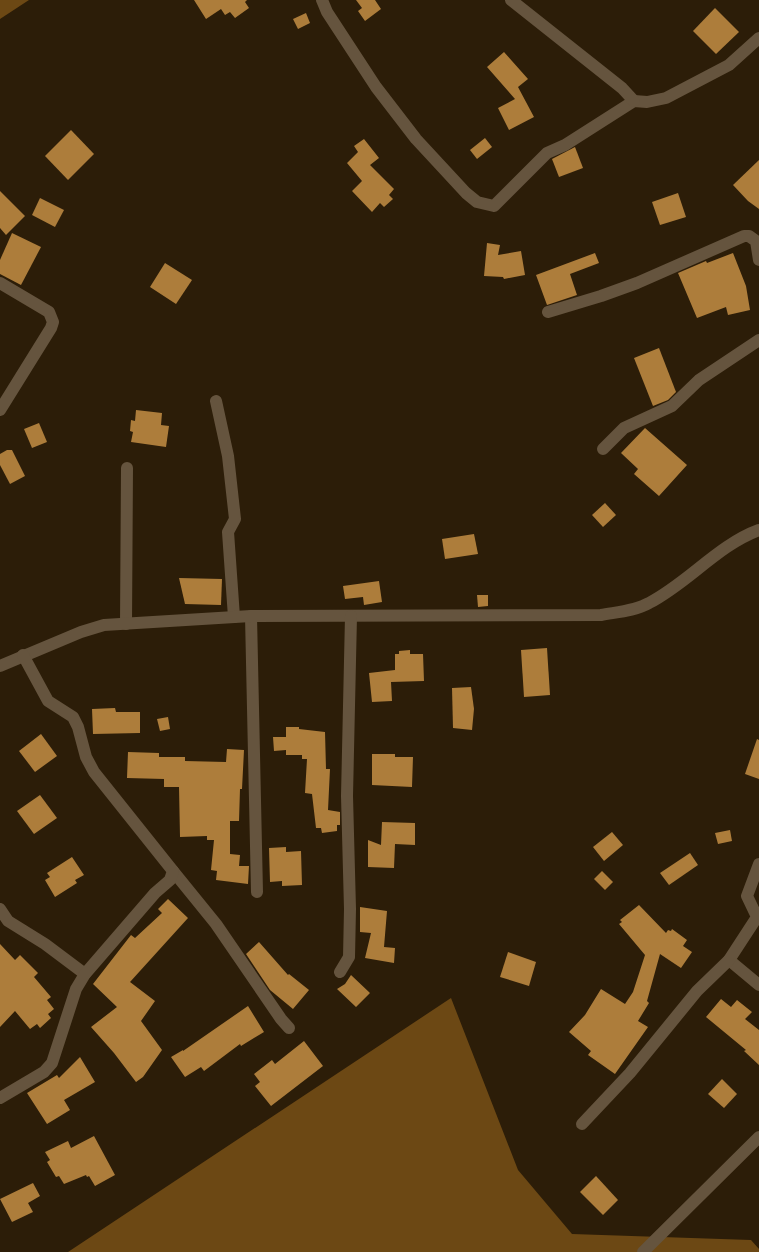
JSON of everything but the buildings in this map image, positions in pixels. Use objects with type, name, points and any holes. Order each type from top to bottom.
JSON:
[{"type":"street","points":[[322,0],[327,12],[392,109],[416,139],[466,193],[477,202],[494,206],[547,153],[565,145],[634,101],[647,102],[666,98],[728,65],[759,38]]},
{"type":"street","points":[[511,0],[622,88],[634,101]]},
{"type":"street","points":[[548,312],[601,296],[744,236],[749,236],[756,241],[759,260]]},
{"type":"street","points":[[0,283],[49,312],[53,322],[51,328],[0,410]]},
{"type":"street","points":[[603,449],[624,428],[672,406],[698,380],[759,340]]},
{"type":"street","points":[[216,401],[228,456],[235,518],[228,532],[234,617]]},
{"type":"street","points":[[126,624],[127,468]]},
{"type":"street","points":[[0,666],[23,655],[81,632],[104,625],[251,616],[601,614],[626,611],[648,604],[662,596],[736,542],[759,530]]},
{"type":"street","points":[[251,616],[257,892]]},
{"type":"street","points":[[340,972],[349,957],[350,909],[348,796],[351,616]]},
{"type":"street","points":[[23,655],[48,701],[72,716],[78,727],[86,757],[94,772],[216,924],[281,1019],[289,1028]]},
{"type":"street","points":[[582,1124],[630,1073],[697,991],[729,960],[757,917],[747,896],[759,864]]},
{"type":"street","points":[[0,1098],[44,1072],[52,1064],[76,989],[86,974],[155,893],[170,880],[173,871]]},
{"type":"street","points":[[0,909],[8,921],[45,944],[86,974]]},
{"type":"street","points":[[729,960],[759,985]]},
{"type":"street","points":[[643,1252],[759,1137]]},
{"type":"shaded area","points":[[0,0],[29,0],[0,19]]},
{"type":"shaded area","points":[[451,998],[518,1170],[572,1234],[751,1240],[759,1249],[759,1252],[68,1252]]}]
